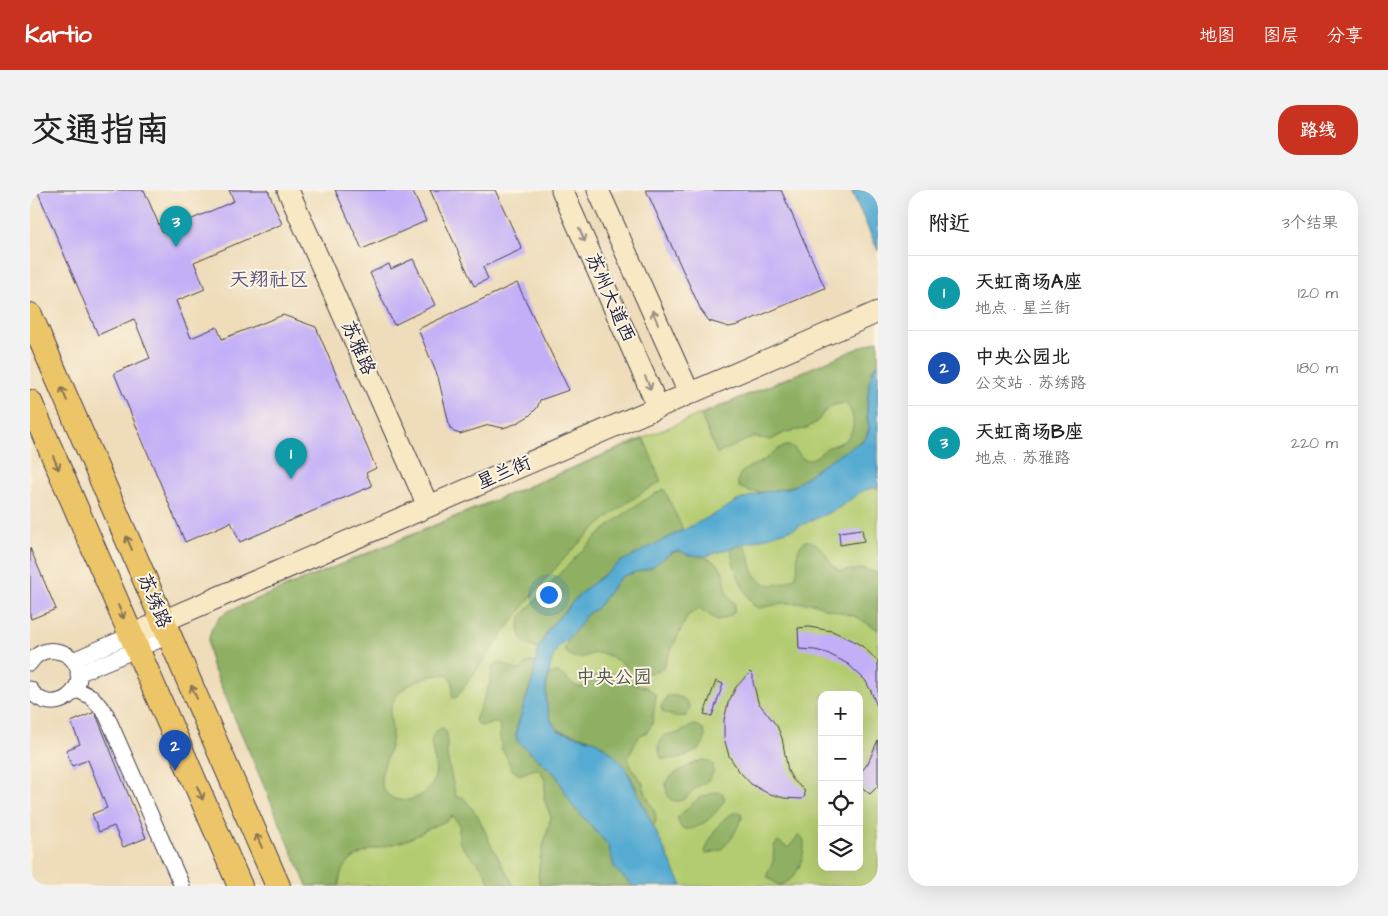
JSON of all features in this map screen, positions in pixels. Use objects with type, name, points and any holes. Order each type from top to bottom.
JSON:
[{"type":"main road","name":"苏绣路","points":[[30,315],[278,886]]},
{"type":"main road","name":"苏绣路","points":[[30,402],[240,886]]},
{"type":"street","name":"苏雅路","points":[[288,190],[428,506]]},
{"type":"street","name":"苏州大道西","points":[[562,190],[658,406]]},
{"type":"street","name":"苏州大道西","points":[[598,190],[689,393]]},
{"type":"street","name":"星兰街","points":[[134,642],[166,629],[428,506],[878,312]]},
{"type":"street","points":[[30,689],[39,698],[52,703],[66,699],[76,674],[134,642]]},
{"type":"street","points":[[31,658],[42,652],[53,650],[64,653],[76,674],[106,714],[182,886]]},
{"type":"green space","name":"中央公园","points":[[878,340],[878,886],[307,886],[211,663],[210,634],[215,623],[226,612]]},
{"type":"green space","points":[[878,340],[878,362],[872,370],[867,400],[869,428],[866,437],[853,447],[826,462],[802,481],[788,488],[771,492],[754,492],[739,487],[739,476],[742,472],[762,461],[781,447],[791,446],[803,459],[807,460],[843,441],[849,436],[853,427],[851,412],[845,403],[834,405],[824,412],[817,422],[805,429],[786,432],[771,440],[753,437],[717,454],[701,415]]},
{"type":"green space","points":[[644,439],[661,482],[599,524],[572,550],[523,607],[456,698],[452,697],[453,684],[451,679],[446,674],[438,675],[412,683],[405,688],[398,694],[391,709],[391,741],[381,777],[387,794],[393,798],[409,800],[425,793],[431,786],[435,778],[436,769],[432,737],[443,728],[447,733],[447,757],[456,797],[463,797],[478,816],[490,843],[514,886],[490,886],[488,878],[480,865],[465,851],[459,841],[460,825],[452,816],[445,822],[408,840],[362,853],[353,858],[341,874],[339,886],[307,886],[211,663],[209,641],[215,623],[226,612]]},
{"type":"green space","points":[[664,489],[683,530],[639,553],[601,578],[567,608],[538,649],[525,644],[519,630],[522,615],[571,562],[605,529],[643,501]]},
{"type":"green space","points":[[805,541],[817,544],[831,563],[840,571],[862,569],[878,573],[878,630],[857,617],[813,603],[783,603],[760,608],[754,606],[736,570],[733,562],[732,548],[742,544],[747,551],[752,569],[758,579],[773,585],[795,577],[798,567],[799,550]]},
{"type":"green space","points":[[678,551],[707,558],[718,564],[724,574],[727,594],[735,604],[734,613],[717,620],[700,609],[688,615],[662,669],[652,672],[637,672],[604,654],[598,653],[574,658],[565,650],[568,637],[586,615],[597,608],[618,580],[623,576],[652,567],[666,555]]},
{"type":"green space","points":[[527,662],[536,662],[533,678],[517,727],[516,735],[518,742],[556,775],[572,805],[608,845],[615,869],[633,886],[540,886],[538,876],[540,858],[551,817],[544,799],[545,781],[541,771],[535,769],[520,775],[512,770],[501,748],[499,723],[483,726],[475,720],[490,683],[492,667],[502,663],[515,670],[519,670]]},
{"type":"green space","points":[[603,671],[626,682],[646,687],[656,695],[652,724],[647,732],[639,736],[628,758],[632,768],[643,783],[647,798],[655,812],[656,820],[655,824],[652,825],[629,774],[619,760],[605,747],[595,741],[559,730],[554,726],[547,713],[546,688],[549,674],[559,673],[576,686],[583,687],[587,686],[593,678]]},
{"type":"green space","points":[[667,696],[678,696],[686,701],[690,707],[687,716],[675,717],[663,712],[661,707]]},
{"type":"green space","points":[[695,725],[702,728],[705,735],[705,741],[696,751],[681,757],[661,758],[658,747],[663,736],[678,733]]},
{"type":"green space","points":[[702,760],[713,764],[711,777],[682,800],[675,801],[670,799],[666,784],[671,777]]},
{"type":"green space","points":[[716,792],[722,793],[725,798],[713,815],[694,828],[681,828],[677,818],[699,798]]},
{"type":"green space","points":[[738,812],[741,813],[742,818],[732,838],[721,850],[706,854],[705,851],[717,827],[727,817]]},
{"type":"green space","points":[[798,836],[801,836],[804,841],[799,868],[791,879],[779,885],[768,878],[767,874],[773,862],[774,846],[778,841],[788,848]]},
{"type":"water","points":[[851,190],[878,190],[878,251]]},
{"type":"water","points":[[878,362],[878,488],[862,491],[837,509],[793,529],[706,556],[689,555],[678,551],[672,552],[652,567],[623,576],[597,608],[586,615],[578,628],[557,649],[552,660],[546,685],[546,702],[550,718],[559,731],[596,741],[624,765],[682,886],[633,886],[615,869],[608,845],[572,805],[556,775],[518,742],[516,735],[517,727],[533,678],[538,649],[550,627],[584,590],[620,562],[737,501],[763,492],[794,486],[828,461],[864,440],[869,428],[867,412],[869,382]]},
{"type":"building","points":[[37,190],[144,190],[162,232],[234,201],[229,190],[268,190],[282,224],[194,262],[205,289],[176,301],[191,338],[217,327],[222,339],[283,315],[316,327],[376,468],[366,473],[372,486],[240,542],[231,522],[185,542],[114,373],[150,358],[134,319],[98,335]]},
{"type":"building","points":[[335,190],[412,190],[426,221],[362,249]]},
{"type":"building","points":[[430,190],[495,190],[522,249],[483,267],[488,279],[474,286]]},
{"type":"building","points":[[646,190],[781,190],[825,288],[738,325],[729,327],[709,321],[701,310]]},
{"type":"building","points":[[413,259],[435,305],[394,325],[370,273],[389,264],[391,269]]},
{"type":"building","points":[[517,283],[569,390],[540,400],[537,408],[529,416],[515,424],[503,428],[489,425],[460,434],[454,432],[450,428],[438,377],[418,329]]},
{"type":"building","points":[[862,529],[864,541],[840,545],[839,532]]},
{"type":"building","points":[[30,548],[56,609],[31,619],[30,616]]},
{"type":"building","points":[[809,627],[832,631],[852,640],[862,646],[878,661],[878,709],[865,680],[848,664],[827,653],[799,649],[798,628]]},
{"type":"building","points":[[750,672],[753,675],[758,702],[777,726],[782,738],[788,771],[793,780],[804,790],[805,796],[802,799],[784,798],[767,793],[751,784],[729,756],[724,738],[724,720],[728,703],[736,687]]},
{"type":"building","points":[[716,681],[723,684],[712,716],[704,714]]},
{"type":"building","points":[[95,712],[146,838],[123,847],[114,826],[99,832],[92,814],[107,808],[88,760],[72,766],[66,750],[80,744],[71,722]]},
{"type":"building","points":[[878,740],[878,786],[870,794],[863,788],[863,770]]},
{"type":"place","name":"天虹商场B座","points":[[176,247]]},
{"type":"place","name":"天虹商场A座","points":[[291,479]]},
{"type":"place","name":"中央公园北","points":[[175,771]]},
{"type":"district","name":"天翔社区","points":[[269,280]]}]
